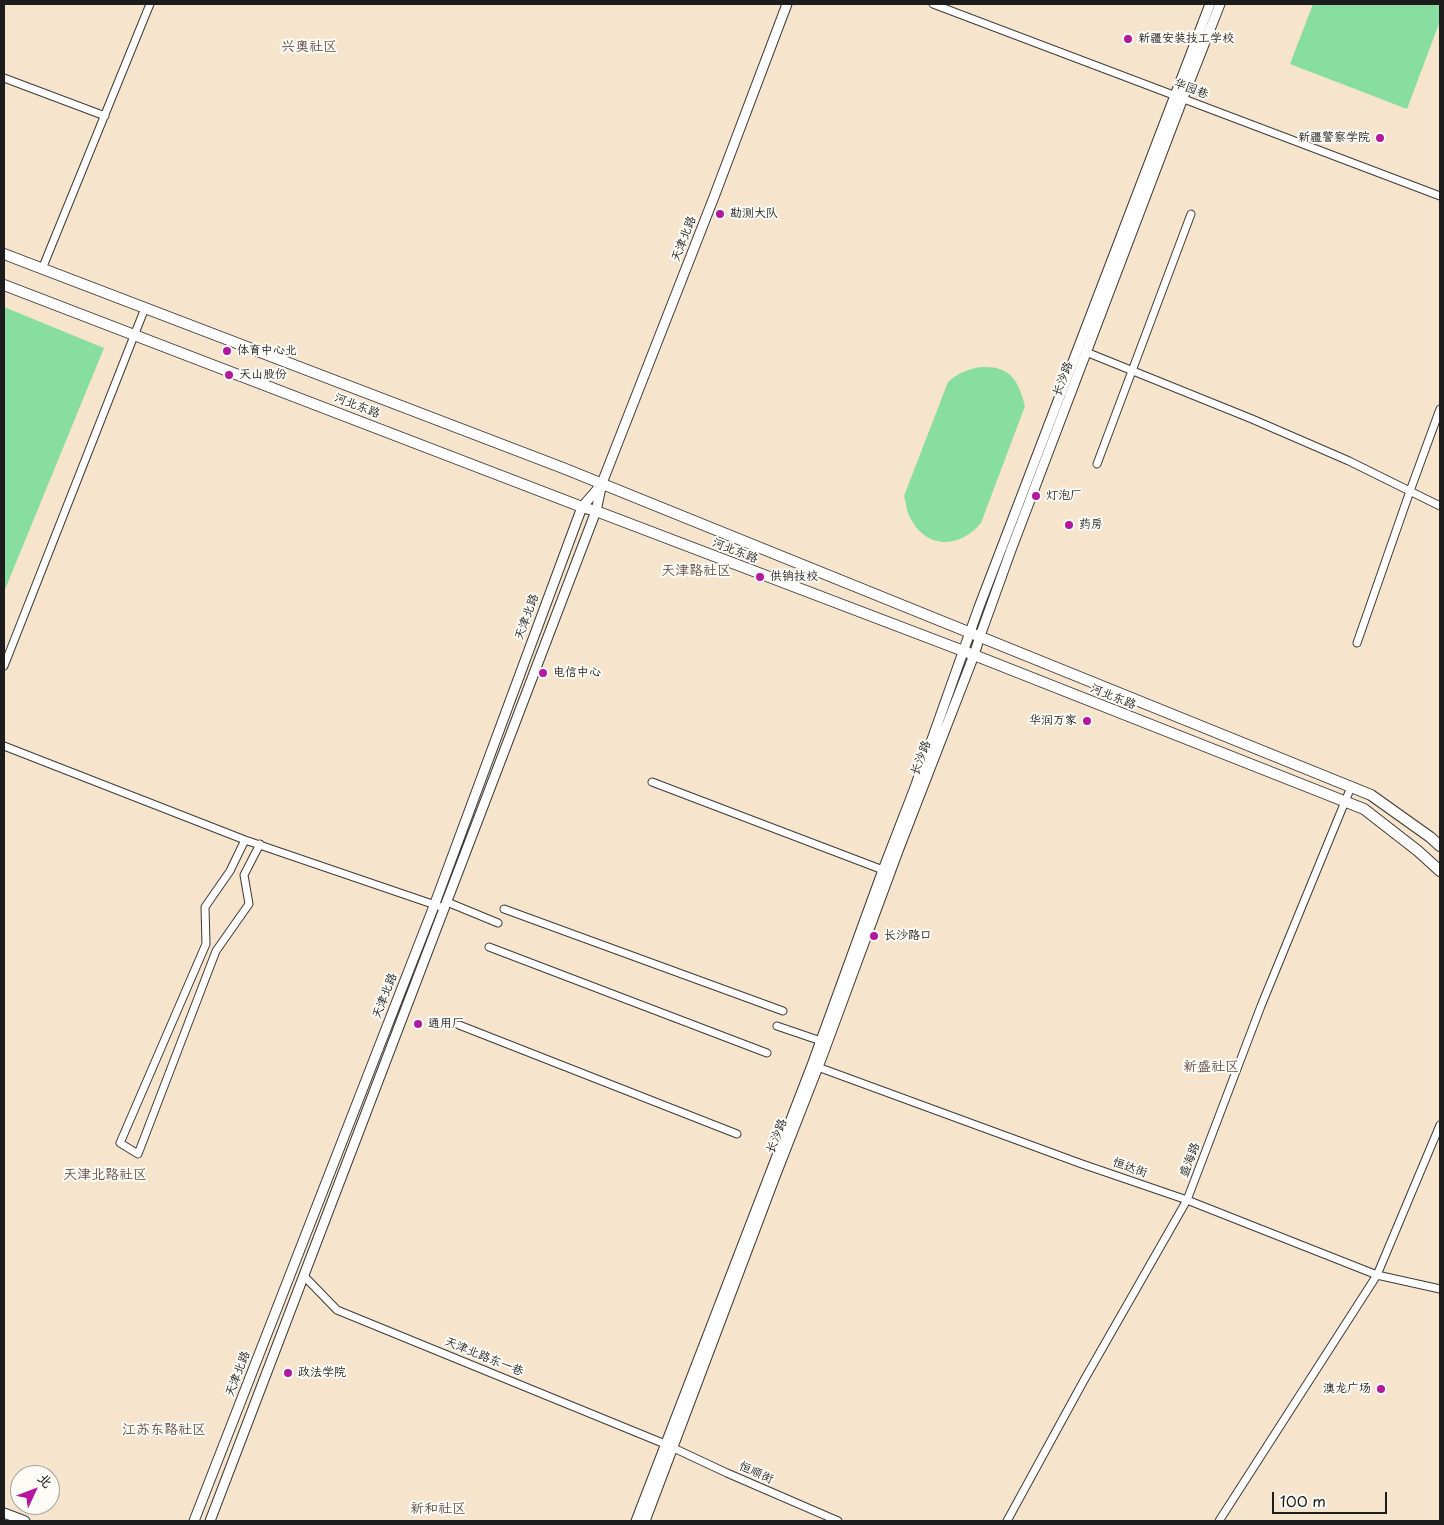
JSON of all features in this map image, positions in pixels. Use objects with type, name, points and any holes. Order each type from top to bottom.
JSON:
[{"type":"main road","points":[[4,254],[602,483],[1371,795],[1440,846]]},
{"type":"main road","name":"河北东路","points":[[4,285],[969,654],[1364,809],[1418,850],[1440,871]]},
{"type":"street","points":[[42,269],[150,4]]},
{"type":"street","name":"天津北路","points":[[210,1521],[596,511],[602,483],[787,4]]},
{"type":"street","name":"华园巷","points":[[933,4],[1440,196]]},
{"type":"street","name":"长沙路","points":[[975,634],[1086,352],[1179,96],[1210,4]]},
{"type":"street","name":"长沙路","points":[[636,1521],[669,1446],[776,1174],[815,1066],[898,851],[975,634],[1179,96],[1220,4]]},
{"type":"street","points":[[4,78],[104,116]]},
{"type":"street","points":[[1098,464],[1191,214]]},
{"type":"street","points":[[4,666],[145,308]]},
{"type":"street","points":[[1086,352],[1340,457],[1440,506]]},
{"type":"street","points":[[1357,643],[1440,409]]},
{"type":"street","name":"天津北路","points":[[194,1521],[434,906],[582,507],[602,483]]},
{"type":"street","name":"长沙路","points":[[815,1066],[821,1041],[883,870],[969,654]]},
{"type":"street","points":[[4,746],[245,840],[434,906],[445,905],[498,923]]},
{"type":"street","points":[[652,782],[883,870]]},
{"type":"street","name":"盛海路","points":[[1007,1521],[1083,1382],[1187,1200],[1261,1006],[1351,787]]},
{"type":"street","points":[[245,840],[230,872],[205,907],[206,944],[120,1143],[138,1154],[216,951],[249,904],[244,875],[260,844]]},
{"type":"street","points":[[504,909],[782,1011]]},
{"type":"street","points":[[489,947],[767,1053]]},
{"type":"street","points":[[459,1026],[737,1134]]},
{"type":"street","points":[[777,1026],[821,1041]]},
{"type":"street","name":"恒达街","points":[[815,1066],[1082,1164],[1187,1200],[1377,1275],[1440,1289]]},
{"type":"street","points":[[1219,1521],[1377,1275],[1440,1125]]},
{"type":"street","name":"天津北路东一巷","points":[[304,1276],[337,1310],[669,1446]]},
{"type":"street","name":"长沙路","points":[[645,1521],[669,1446]]},
{"type":"street","name":"恒顺街","points":[[669,1446],[838,1521]]},
{"type":"street","points":[[4,1513],[25,1521]]},
{"type":"green space","points":[[1313,4],[1440,4],[1440,21],[1407,109],[1290,64]]},
{"type":"green space","points":[[4,307],[104,348],[4,592]]},
{"type":"green space","points":[[981,367],[999,369],[1011,376],[1019,388],[1025,406],[981,523],[962,538],[942,542],[932,540],[915,526],[908,513],[904,496],[948,382],[963,372]]},
{"type":"place","name":"新疆安装技工学校","points":[[1128,39]]},
{"type":"place","name":"新疆警察学院","points":[[1380,138]]},
{"type":"place","name":"勘测大队","points":[[720,214]]},
{"type":"place","name":"体育中心北","points":[[227,351]]},
{"type":"place","name":"天山股份","points":[[229,375]]},
{"type":"place","name":"灯泡厂","points":[[1036,496]]},
{"type":"place","name":"药房","points":[[1069,525]]},
{"type":"place","name":"供销技校","points":[[760,577]]},
{"type":"place","name":"电信中心","points":[[543,673]]},
{"type":"place","name":"华润万家","points":[[1087,721]]},
{"type":"place","name":"长沙路口","points":[[874,936]]},
{"type":"place","name":"通用厂","points":[[418,1024]]},
{"type":"place","name":"政法学院","points":[[288,1373]]},
{"type":"place","name":"澳龙广场","points":[[1381,1389]]},
{"type":"district","name":"兴奥社区","points":[[309,47]]},
{"type":"district","name":"天津路社区","points":[[696,571]]},
{"type":"district","name":"新盛社区","points":[[1211,1067]]},
{"type":"district","name":"天津北路社区","points":[[105,1175]]},
{"type":"district","name":"江苏东路社区","points":[[164,1430]]},
{"type":"district","name":"新和社区","points":[[438,1509]]}]
